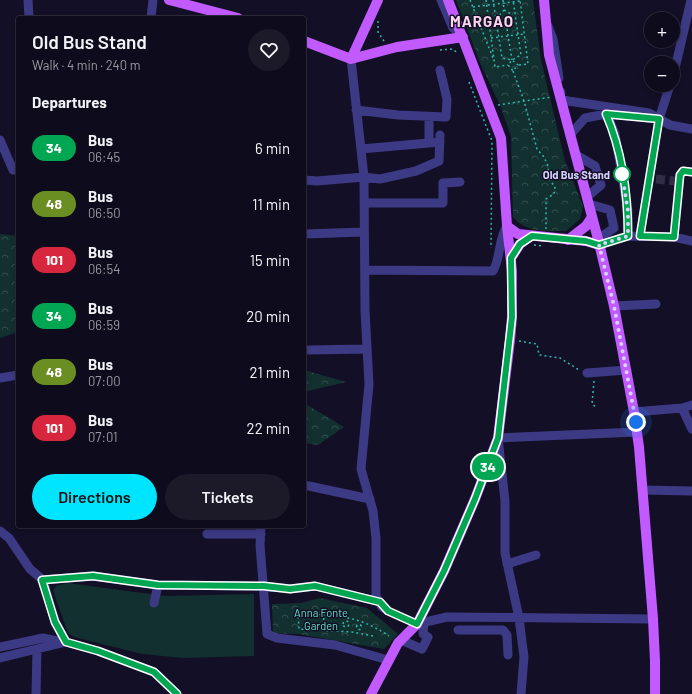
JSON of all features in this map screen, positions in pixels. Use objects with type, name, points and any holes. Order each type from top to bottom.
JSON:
[{"type":"main road","points":[[169,0],[230,16]]},
{"type":"main road","points":[[350,59],[377,0]]},
{"type":"main road","points":[[371,694],[388,660],[401,640],[421,623],[475,499],[498,438],[510,340],[512,317],[511,258],[507,226],[501,138],[490,108],[458,38],[448,0]]},
{"type":"main road","points":[[544,0],[549,55],[556,98],[576,155],[599,242],[614,306],[634,412],[653,619],[655,694]]},
{"type":"main road","points":[[306,42],[350,59],[397,46],[458,38]]},
{"type":"main road","points":[[568,240],[586,226],[592,217]]},
{"type":"main road","points":[[507,226],[518,234],[533,241]]},
{"type":"main road","points":[[511,258],[520,244],[546,238],[599,242]]},
{"type":"street","points":[[28,0],[29,16]]},
{"type":"street","points":[[151,16],[154,0]]},
{"type":"street","points":[[441,0],[458,38]]},
{"type":"street","points":[[678,56],[691,0]]},
{"type":"street","points":[[350,59],[364,177],[364,232],[369,384],[361,469],[373,511],[376,538],[376,596],[388,611],[421,623],[448,616],[485,618],[653,619]]},
{"type":"street","points":[[356,110],[398,116],[446,117],[447,99],[440,70]]},
{"type":"street","points":[[640,236],[652,179],[659,119],[668,92]]},
{"type":"street","points":[[556,98],[605,111],[659,119],[670,125],[692,129]]},
{"type":"street","points":[[570,135],[585,118],[605,111]]},
{"type":"street","points":[[605,111],[615,134],[628,211],[628,236]]},
{"type":"street","points":[[429,122],[429,143]]},
{"type":"street","points":[[306,180],[317,181],[364,177],[380,179],[416,171],[436,163],[439,158],[440,139],[429,143],[361,149]]},
{"type":"street","points":[[0,140],[13,170]]},
{"type":"street","points":[[576,155],[595,166],[601,185],[588,200],[610,210],[614,228],[599,242]]},
{"type":"street","points":[[674,237],[677,181],[683,171],[692,172]]},
{"type":"street","points":[[364,203],[443,203],[443,183],[460,182]]},
{"type":"street","points":[[365,270],[493,271],[497,264],[501,235],[507,226]]},
{"type":"street","points":[[306,234],[364,232]]},
{"type":"street","points":[[599,242],[628,236],[674,237],[692,242]]},
{"type":"street","points":[[614,306],[656,304]]},
{"type":"street","points":[[308,350],[367,349]]},
{"type":"street","points":[[590,374],[627,370]]},
{"type":"street","points":[[0,378],[16,375]]},
{"type":"street","points":[[634,412],[682,408],[692,405]]},
{"type":"street","points":[[682,408],[692,429]]},
{"type":"street","points":[[521,694],[524,657],[519,618],[505,553],[504,501],[498,438],[617,435],[637,432]]},
{"type":"street","points":[[306,485],[370,499]]},
{"type":"street","points":[[642,490],[692,491]]},
{"type":"street","points":[[207,534],[261,530],[267,634],[276,638],[335,645],[388,660]]},
{"type":"street","points":[[0,531],[9,538],[30,569],[42,580],[55,622],[66,642]]},
{"type":"street","points":[[507,564],[536,555]]},
{"type":"street","points":[[42,580],[93,576],[158,585],[264,586],[290,589],[315,586],[380,602]]},
{"type":"street","points":[[154,603],[158,585]]},
{"type":"street","points":[[466,617],[462,630],[503,630],[506,635],[508,655]]},
{"type":"street","points":[[485,618],[486,630]]},
{"type":"street","points":[[498,618],[498,630]]},
{"type":"street","points":[[401,640],[422,649],[428,637],[423,634],[421,623]]},
{"type":"street","points":[[0,647],[43,638],[66,642],[98,651],[154,672],[177,694]]},
{"type":"street","points":[[0,658],[66,642]]},
{"type":"street","points":[[36,694],[37,649]]},
{"type":"path","points":[[470,0],[494,60]]},
{"type":"path","points":[[486,0],[495,67],[508,65],[512,60],[521,55],[513,1]]},
{"type":"path","points":[[493,0],[502,58],[512,60],[518,65]]},
{"type":"path","points":[[503,0],[504,10],[499,16],[500,25],[507,29]]},
{"type":"path","points":[[473,7],[520,0],[528,64],[518,65],[513,71]]},
{"type":"path","points":[[504,10],[511,14],[512,24],[507,29]]},
{"type":"path","points":[[381,15],[378,21],[378,32],[382,40],[389,43]]},
{"type":"path","points":[[507,29],[512,60]]},
{"type":"path","points":[[491,38],[524,34]]},
{"type":"path","points":[[458,38],[460,54]]},
{"type":"path","points":[[508,65],[513,71],[524,101],[537,149],[544,156],[548,166],[549,178],[555,187],[554,194],[546,199],[547,246],[533,241]]},
{"type":"path","points":[[467,76],[492,141],[491,248]]},
{"type":"path","points":[[550,91],[556,98]]},
{"type":"path","points":[[480,113],[490,108],[524,101],[550,97],[556,98]]},
{"type":"path","points":[[510,340],[537,344],[539,355],[560,358],[590,374],[592,404],[597,408]]},
{"type":"path","points":[[373,636],[358,633],[299,629],[298,613],[348,617],[361,620],[375,626],[389,636]]},
{"type":"path","points":[[323,630],[324,615]]},
{"type":"path","points":[[345,632],[346,627],[349,625],[347,621],[348,617]]},
{"type":"path","points":[[358,633],[356,626],[360,624],[361,620]]},
{"type":"path","points":[[346,627],[343,624],[347,621]]},
{"type":"green space","points":[[456,0],[533,0],[541,60],[565,161],[583,206],[580,219],[566,231],[537,230],[524,226],[513,217],[511,136],[500,105],[481,65]]},
{"type":"green space","points":[[0,234],[16,236],[16,333],[0,338]]},
{"type":"green space","points":[[306,371],[346,382],[306,392]]},
{"type":"green space","points":[[306,404],[344,427],[318,445],[306,443]]},
{"type":"green space","points":[[68,583],[165,596],[254,594],[254,656],[183,658],[142,654],[74,637],[68,633],[53,591],[56,586]]},
{"type":"green space","name":"Anna Fonte Garden","points":[[320,598],[367,608],[398,634],[384,649],[298,634],[273,633],[272,604],[301,603]]},
{"type":"tunnel","points":[[656,179],[675,181]]},
{"type":"bus line","name":"34","points":[[177,694],[154,672],[98,651],[66,642],[55,622],[42,580],[63,577],[93,576],[158,585],[264,586],[290,589],[315,586],[380,602],[382,607],[388,611],[417,624],[444,571],[475,499],[498,438],[512,317],[511,258],[520,244],[532,236],[586,241],[599,245],[628,236],[628,211],[615,134],[606,114],[659,119],[640,236],[674,237],[680,175],[683,171],[692,172]]},
{"type":"place","name":"Old Bus Stand","points":[[622,174]]},
{"type":"district","name":"MARGAO","points":[[482,21]]},
{"type":"route","points":[[622,174],[628,211],[628,236],[599,245],[614,306],[636,422]]}]
